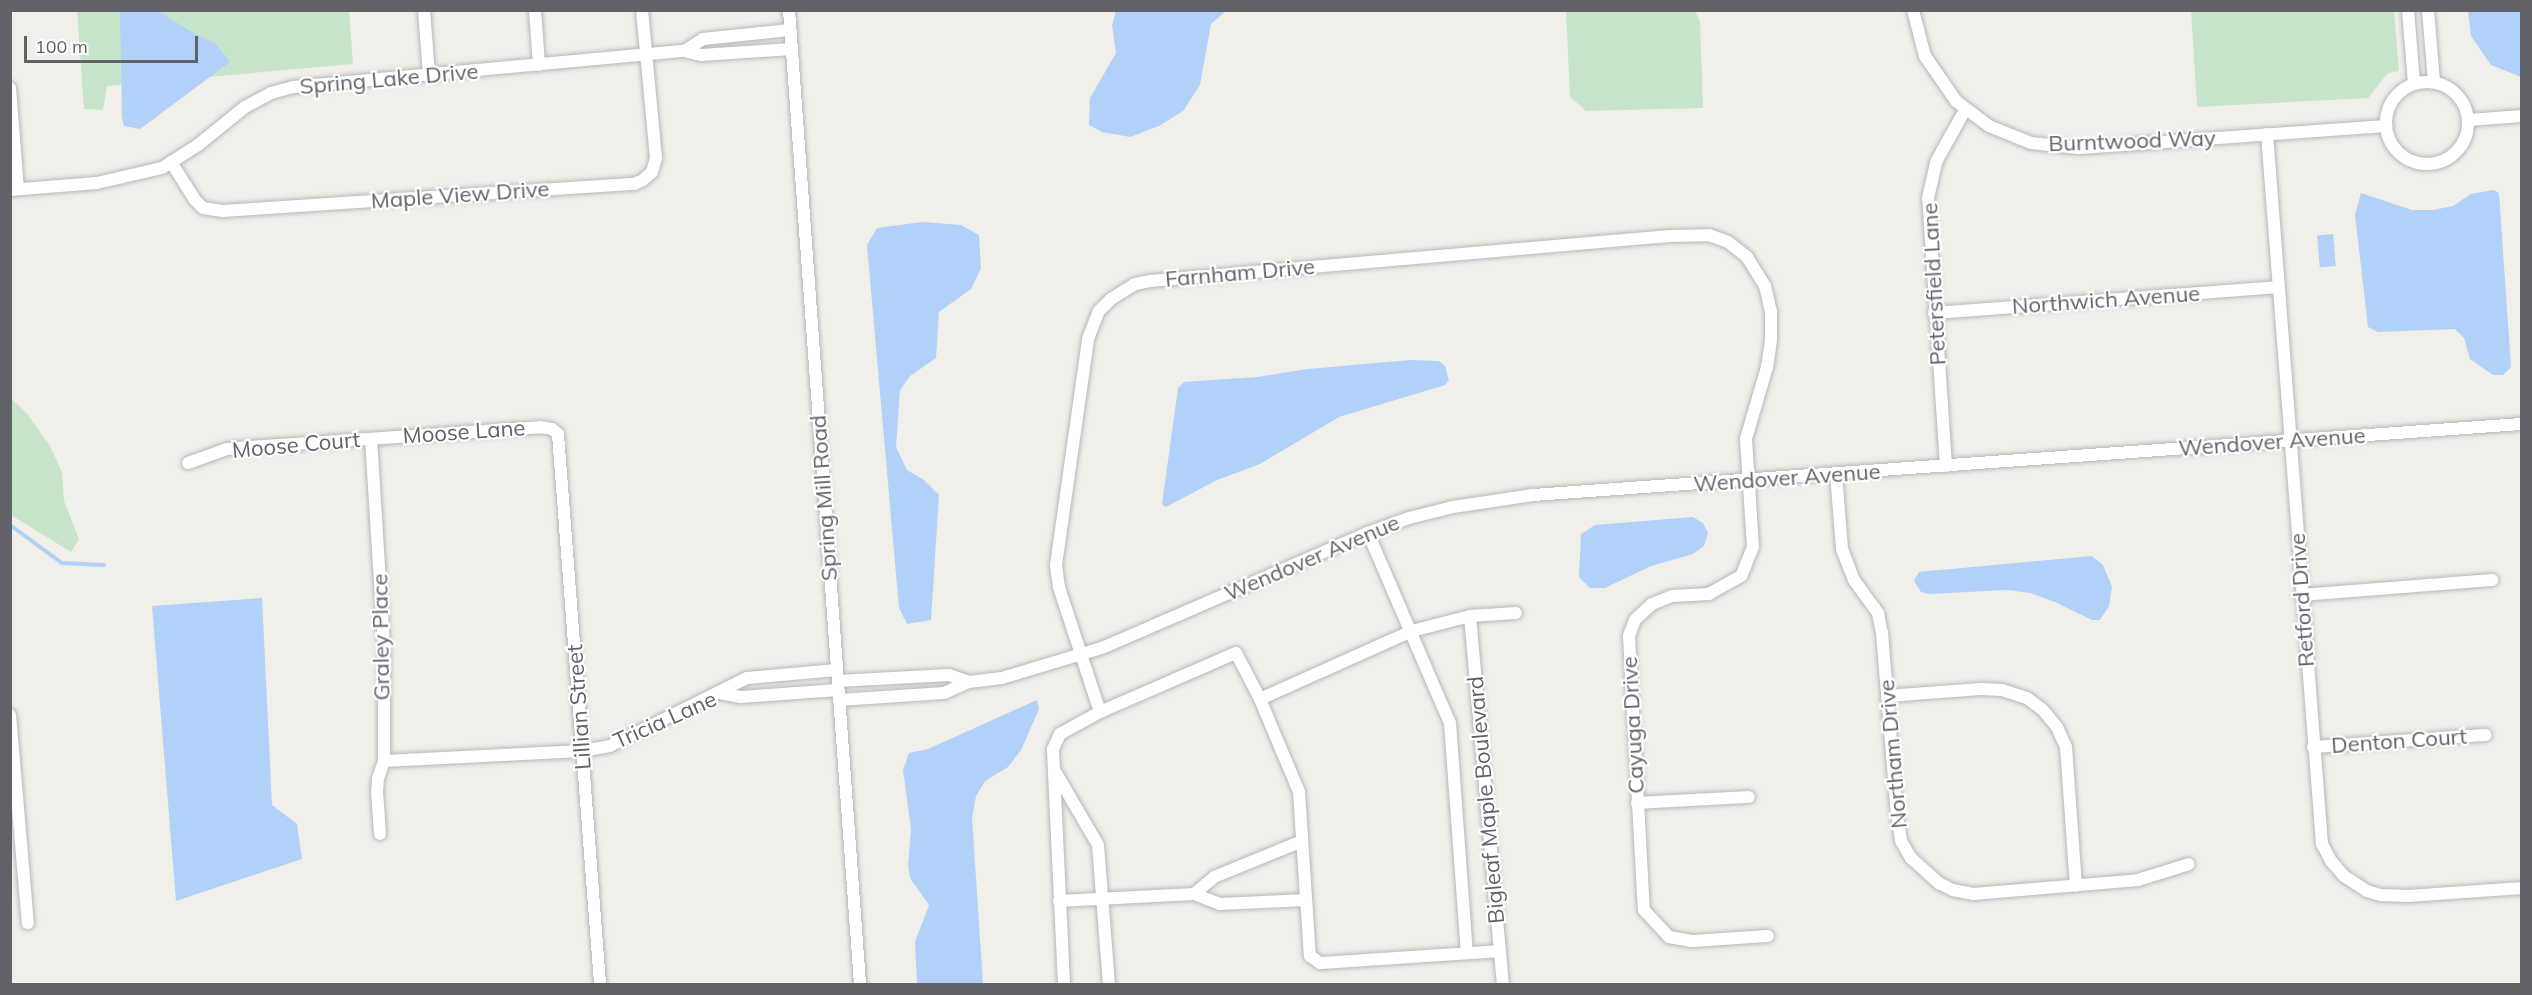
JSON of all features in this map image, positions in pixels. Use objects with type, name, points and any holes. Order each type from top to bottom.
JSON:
[{"type":"street","points":[[424,10],[429,75]]},
{"type":"street","points":[[534,10],[538,65]]},
{"type":"street","name":"Maple View Drive","points":[[171,162],[195,200],[203,208],[223,211],[633,183],[643,180],[652,172],[656,158],[642,10]]},
{"type":"street","name":"Spring Mill Road","points":[[789,10],[860,984]]},
{"type":"street","name":"Burntwood Way","points":[[1913,10],[1925,56],[1944,86],[1965,110],[2002,134],[2031,143],[2056,148],[2386,126]]},
{"type":"street","points":[[2408,10],[2414,83]]},
{"type":"street","points":[[2428,10],[2434,82]]},
{"type":"street","points":[[684,51],[703,39],[790,30]]},
{"type":"street","name":"Spring Lake Drive","points":[[14,189],[97,183],[162,168],[198,145],[245,107],[271,93],[294,87],[684,51],[701,55],[792,49]]},
{"type":"street","points":[[2434,82],[2454,91],[2462,99],[2469,120],[2468,132],[2457,152],[2447,159],[2424,164],[2402,156],[2394,147],[2386,126],[2393,99],[2414,83],[2434,82]]},
{"type":"street","points":[[10,88],[14,189]]},
{"type":"street","name":"Petersfield Lane","points":[[1946,466],[1928,223],[1929,187],[1943,146],[1965,110]]},
{"type":"street","points":[[2469,120],[2522,116]]},
{"type":"street","name":"Retford Drive","points":[[2267,134],[2277,287],[2322,844],[2333,864],[2356,885],[2367,891],[2392,897],[2522,888]]},
{"type":"street","name":"Farnham Drive","points":[[1082,656],[1059,587],[1056,565],[1090,332],[1099,311],[1123,291],[1150,281],[1193,276],[1670,236],[1709,235],[1739,250]]},
{"type":"street","name":"Cayuga Drive","points":[[1739,250],[1758,272],[1771,311],[1771,339],[1767,367],[1747,433],[1753,546],[1741,576],[1709,594],[1672,596],[1652,604],[1635,620],[1629,636],[1644,910],[1669,938],[1692,942],[1768,936]]},
{"type":"street","name":"Northwich Avenue","points":[[1934,313],[2277,287]]},
{"type":"street","name":"Wendover Avenue","points":[[838,685],[949,675],[969,682],[1002,678],[1082,656],[1368,532],[1453,507],[1533,495],[2522,424]]},
{"type":"street","name":"Moose Lane","points":[[371,439],[540,427],[556,431]]},
{"type":"street","name":"Lillian Street","points":[[556,431],[561,445],[600,984]]},
{"type":"street","name":"Moose Court","points":[[188,463],[226,449],[371,439]]},
{"type":"street","name":"Graley Place","points":[[371,439],[384,644],[384,761],[378,778],[377,791],[380,834]]},
{"type":"street","name":"Northam Drive","points":[[1836,474],[1842,549],[1854,580],[1878,613],[1882,633],[1901,841],[1924,870],[1953,890],[1973,894],[2138,880],[2189,864]]},
{"type":"street","name":"Bigleaf Maple Boulevard","points":[[1368,532],[1450,723],[1467,953]]},
{"type":"street","points":[[2301,595],[2492,580]]},
{"type":"street","points":[[1260,699],[1412,631],[1470,616],[1516,613]]},
{"type":"street","name":"Bigleaf Maple Boulevard","points":[[1470,616],[1503,984]]},
{"type":"street","points":[[1064,984],[1053,750],[1060,734],[1101,712],[1236,653],[1260,699],[1299,792],[1310,956],[1320,963],[1499,951]]},
{"type":"street","points":[[1082,656],[1101,712]]},
{"type":"street","points":[[720,693],[747,678],[944,693],[969,682]]},
{"type":"street","name":"Tricia Lane","points":[[384,761],[582,751],[610,746],[720,693],[741,697],[838,685]]},
{"type":"street","points":[[1887,696],[1981,689],[2002,690],[2027,698],[2043,710],[2057,727],[2066,747],[2076,886]]},
{"type":"street","points":[[10,715],[17,885],[28,923]]},
{"type":"street","name":"Denton Court","points":[[2313,747],[2486,735]]},
{"type":"street","points":[[1055,772],[1098,845],[1109,984]]},
{"type":"street","points":[[1637,803],[1749,796]]},
{"type":"street","points":[[1194,894],[1214,877],[1302,841]]},
{"type":"street","points":[[1059,901],[1194,894],[1220,904],[1306,900]]},
{"type":"green space","points":[[77,11],[349,11],[353,64],[107,86],[103,110],[84,109]]},
{"type":"green space","points":[[1566,11],[1695,11],[1700,21],[1703,108],[1586,111],[1570,97]]},
{"type":"green space","points":[[2191,11],[2394,11],[2399,71],[2388,73],[2368,98],[2197,107]]},
{"type":"green space","points":[[10,397],[28,415],[50,446],[62,472],[64,501],[79,539],[71,552],[11,515]]},
{"type":"water","points":[[158,11],[195,34],[215,43],[230,62],[140,129],[124,126],[122,117],[120,13]]},
{"type":"water","points":[[1116,11],[1226,11],[1211,24],[1200,85],[1183,111],[1159,126],[1130,137],[1102,132],[1089,125],[1090,98],[1116,53],[1112,25]]},
{"type":"water","points":[[2468,11],[2521,11],[2521,77],[2491,65],[2471,36]]},
{"type":"water","points":[[2493,190],[2499,193],[2511,367],[2503,375],[2493,375],[2470,359],[2464,338],[2455,329],[2378,332],[2368,327],[2355,215],[2361,193],[2412,210],[2433,210],[2453,206],[2471,194]]},
{"type":"water","points":[[922,222],[961,225],[979,235],[981,268],[971,289],[939,312],[936,358],[910,376],[900,390],[896,447],[907,470],[924,480],[939,495],[931,620],[907,624],[899,608],[867,245],[877,228]]},
{"type":"water","points":[[2333,234],[2336,266],[2320,267],[2317,235]]},
{"type":"water","points":[[1410,360],[1439,361],[1445,366],[1449,380],[1445,385],[1339,417],[1260,464],[1217,480],[1166,507],[1162,504],[1178,388],[1184,382],[1257,377],[1308,369]]},
{"type":"water","points":[[1693,517],[1703,523],[1708,533],[1704,546],[1693,554],[1651,566],[1605,588],[1590,588],[1579,577],[1581,534],[1595,525]]},
{"type":"water","points":[[2092,556],[2103,565],[2112,587],[2109,606],[2100,620],[2092,620],[2030,593],[2007,590],[1928,594],[1921,592],[1914,581],[1919,572]]},
{"type":"water","points":[[262,598],[272,805],[297,824],[302,859],[176,901],[152,606]]},
{"type":"water","points":[[1037,700],[1039,709],[1021,750],[1008,767],[985,781],[976,796],[972,818],[983,984],[917,984],[915,942],[929,905],[910,878],[908,865],[911,829],[903,770],[909,753],[928,749]]},
{"type":"waterway","points":[[10,525],[62,563],[104,565]]}]
